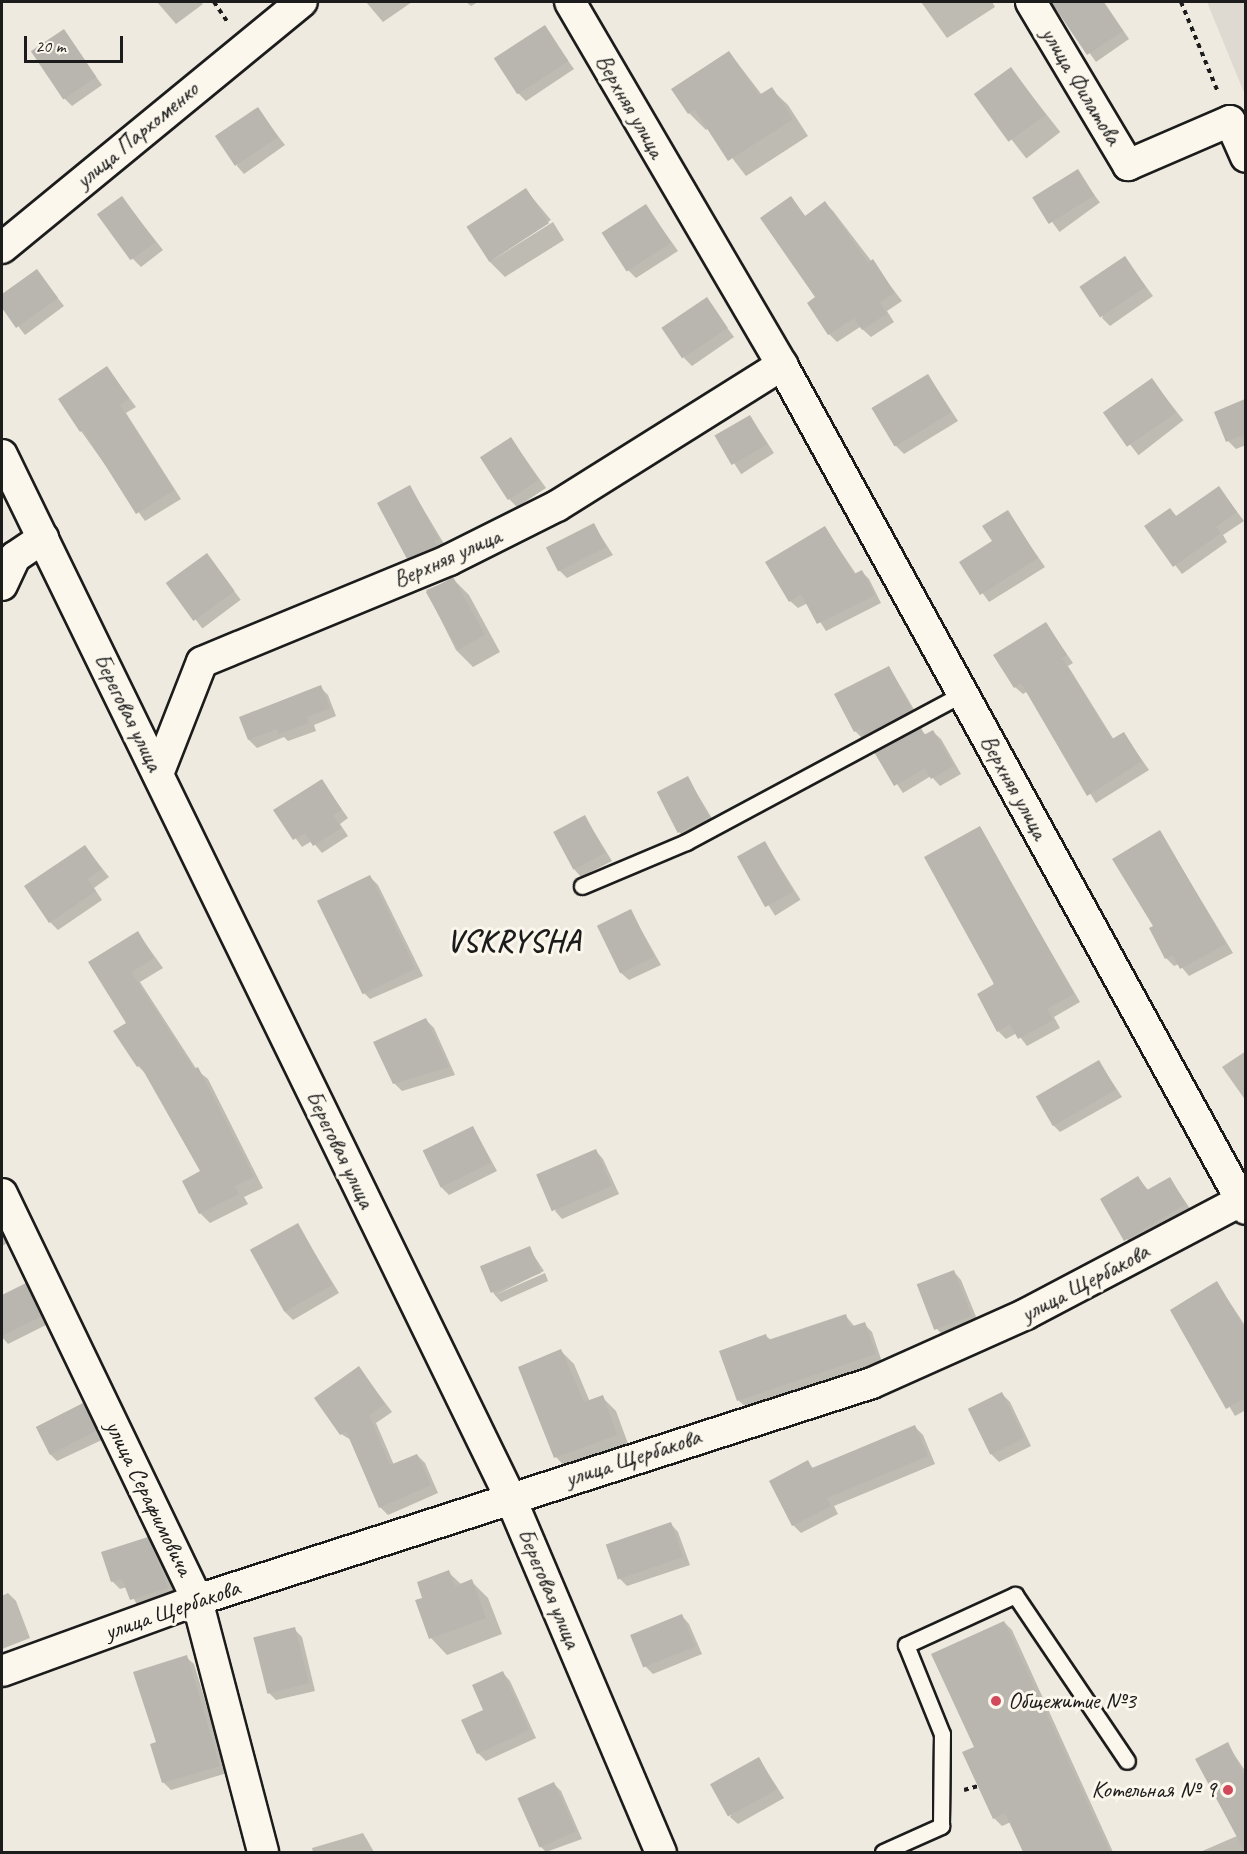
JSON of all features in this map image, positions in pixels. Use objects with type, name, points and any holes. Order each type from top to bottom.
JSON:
[{"type":"street","name":"улица Пархоменко","points":[[2,248],[302,2]]},
{"type":"street","name":"Верхняя улица","points":[[570,2],[782,365],[1244,1203]]},
{"type":"street","name":"улица Филатова","points":[[1030,2],[1128,165],[1230,121]]},
{"type":"street","points":[[1230,121],[1245,157]]},
{"type":"street","name":"Верхняя улица","points":[[158,774],[202,662],[449,560],[557,506],[782,365]]},
{"type":"street","name":"Береговая улица","points":[[2,455],[510,1497],[661,1852]]},
{"type":"street","points":[[2,585],[15,557],[43,538]]},
{"type":"street","name":"улица Серафимовича","points":[[2,1194],[197,1600],[263,1852]]},
{"type":"street","name":"улица Щербакова","points":[[2,1671],[197,1600],[510,1497],[872,1383],[1026,1314],[1244,1203]]},
{"type":"lane","points":[[582,886],[686,842],[962,694]]},
{"type":"lane","points":[[883,1852],[941,1826],[942,1734],[906,1645],[1015,1595],[1127,1761]]},
{"type":"path","points":[[1181,2],[1230,121]]},
{"type":"shaded area","points":[[1207,2],[1245,2],[1245,95]]},
{"type":"building","points":[[1051,2],[1103,2],[1123,31],[1087,55]]},
{"type":"building","points":[[545,25],[568,61],[517,94],[494,58]]},
{"type":"building","points":[[64,29],[96,77],[63,99],[31,51]]},
{"type":"building","points":[[729,51],[759,95],[772,87],[793,119],[728,161],[695,110],[688,114],[671,89]]},
{"type":"building","points":[[1011,67],[1046,115],[1008,142],[974,94]]},
{"type":"building","points":[[258,107],[278,137],[235,166],[215,136]]},
{"type":"building","points":[[1078,169],[1094,195],[1049,224],[1032,198]]},
{"type":"building","points":[[526,188],[549,223],[489,262],[466,227]]},
{"type":"building","points":[[122,196],[156,242],[130,260],[97,214]]},
{"type":"building","points":[[791,196],[805,216],[825,201],[868,263],[873,259],[895,293],[880,302],[887,314],[862,330],[854,318],[828,335],[807,303],[815,297],[760,218]]},
{"type":"building","points":[[646,204],[671,243],[627,271],[602,233]]},
{"type":"building","points":[[1125,256],[1146,287],[1100,317],[1079,287]]},
{"type":"building","points":[[37,269],[58,298],[16,328],[2,308],[2,294]]},
{"type":"building","points":[[707,297],[728,328],[682,358],[661,328]]},
{"type":"building","points":[[107,366],[129,398],[120,405],[174,490],[136,514],[83,430],[80,432],[58,399]]},
{"type":"building","points":[[928,374],[951,413],[895,447],[871,408]]},
{"type":"building","points":[[1152,378],[1176,412],[1127,447],[1103,412]]},
{"type":"building","points":[[1245,399],[1245,434],[1226,442],[1214,412]]},
{"type":"building","points":[[750,415],[767,444],[731,465],[714,436]]},
{"type":"building","points":[[511,437],[539,480],[508,500],[480,457]]},
{"type":"building","points":[[410,485],[439,539],[434,541],[437,546],[407,559],[377,503]]},
{"type":"building","points":[[1219,486],[1237,512],[1216,527],[1221,533],[1173,567],[1144,526],[1170,508],[1176,516]]},
{"type":"building","points":[[1008,510],[1038,558],[980,595],[959,562],[992,541],[982,526]]},
{"type":"building","points":[[594,523],[606,547],[558,572],[546,548]]},
{"type":"building","points":[[825,526],[854,574],[862,570],[875,595],[817,624],[801,594],[789,602],[765,562]]},
{"type":"building","points":[[207,553],[235,591],[193,621],[166,583]]},
{"type":"building","points":[[453,577],[485,635],[458,650],[426,592]]},
{"type":"building","points":[[1046,622],[1067,655],[1062,658],[1112,739],[1124,732],[1142,761],[1087,796],[1021,683],[1014,688],[993,655]]},
{"type":"building","points":[[889,666],[912,710],[864,735],[860,729],[854,732],[834,694]]},
{"type":"building","points":[[321,685],[330,708],[307,717],[309,723],[279,734],[277,729],[248,740],[239,717]]},
{"type":"building","points":[[921,727],[924,735],[933,730],[954,766],[931,779],[925,768],[894,786],[874,752]]},
{"type":"building","points":[[688,776],[709,817],[678,833],[657,792]]},
{"type":"building","points":[[322,779],[342,810],[333,815],[341,828],[313,846],[305,833],[293,840],[273,810]]},
{"type":"building","points":[[585,815],[605,853],[573,870],[553,832]]},
{"type":"building","points":[[980,826],[1074,994],[1047,1009],[1053,1020],[1018,1039],[1010,1024],[997,1032],[977,994],[994,984],[924,857]]},
{"type":"building","points":[[1160,830],[1226,944],[1180,969],[1173,955],[1165,959],[1149,928],[1153,926],[1112,859]]},
{"type":"building","points":[[765,841],[793,892],[765,907],[737,857]]},
{"type":"building","points":[[85,845],[102,869],[87,879],[96,891],[49,923],[24,886]]},
{"type":"building","points":[[370,875],[416,968],[363,994],[317,901]]},
{"type":"building","points":[[631,909],[654,957],[620,973],[597,926]]},
{"type":"building","points":[[138,931],[154,958],[131,972],[194,1069],[198,1067],[254,1177],[235,1186],[239,1194],[199,1214],[182,1181],[200,1171],[140,1065],[137,1067],[113,1031],[126,1023],[88,962]]},
{"type":"building","points":[[426,1018],[449,1067],[393,1084],[373,1042]]},
{"type":"building","points":[[1099,1060],[1116,1089],[1053,1126],[1036,1096]]},
{"type":"building","points":[[473,1126],[491,1163],[441,1187],[423,1151]]},
{"type":"building","points":[[596,1149],[612,1186],[552,1211],[536,1174]]},
{"type":"building","points":[[1138,1176],[1147,1190],[1170,1177],[1186,1204],[1124,1241],[1100,1199]]},
{"type":"building","points":[[298,1223],[332,1285],[284,1312],[250,1250]]},
{"type":"building","points":[[530,1246],[541,1273],[491,1293],[480,1266]]},
{"type":"building","points":[[954,1270],[972,1316],[934,1330],[917,1284]]},
{"type":"building","points":[[1217,1281],[1245,1329],[1245,1398],[1226,1409],[1170,1310]]},
{"type":"building","points":[[26,1283],[42,1316],[2,1336],[2,1295]]},
{"type":"building","points":[[846,1314],[850,1327],[865,1322],[876,1354],[737,1401],[719,1351],[766,1334],[768,1340]]},
{"type":"building","points":[[561,1349],[584,1402],[603,1395],[617,1435],[554,1458],[518,1367]]},
{"type":"building","points":[[359,1366],[385,1404],[369,1415],[390,1465],[417,1454],[431,1485],[379,1508],[346,1431],[340,1435],[314,1398]]},
{"type":"building","points":[[1002,1392],[1024,1438],[990,1454],[968,1409]]},
{"type":"building","points":[[83,1403],[97,1431],[50,1455],[36,1427]]},
{"type":"building","points":[[915,1425],[928,1456],[827,1498],[831,1506],[792,1526],[769,1481],[808,1460],[812,1468]]},
{"type":"building","points":[[671,1522],[683,1557],[618,1579],[606,1544]]},
{"type":"building","points":[[148,1537],[168,1588],[130,1600],[122,1579],[111,1582],[101,1552]]},
{"type":"building","points":[[449,1570],[455,1586],[472,1579],[486,1618],[429,1639],[415,1600],[422,1598],[417,1582]]},
{"type":"building","points":[[682,1614],[695,1646],[643,1667],[630,1635]]},
{"type":"building","name":"Общежитие №3","points":[[1004,1621],[1110,1852],[1023,1852],[1005,1813],[993,1819],[962,1752],[974,1747],[931,1654]]},
{"type":"building","points":[[295,1627],[309,1683],[267,1694],[253,1637]]},
{"type":"building","points":[[187,1655],[220,1766],[162,1783],[150,1744],[156,1742],[133,1672]]},
{"type":"building","points":[[503,1671],[529,1730],[477,1754],[461,1720],[483,1710],[472,1685]]},
{"type":"building","name":"Котельная № 9","points":[[1228,1742],[1245,1777],[1245,1852],[1195,1759]]},
{"type":"building","points":[[759,1757],[777,1789],[728,1817],[710,1784]]},
{"type":"building","points":[[554,1782],[576,1831],[539,1848],[517,1798]]},
{"type":"place","name":"Общежитие №3","points":[[996,1701]]},
{"type":"place","name":"Котельная № 9","points":[[1228,1790]]},
{"type":"district","name":"VSKRYSHA","points":[[514,941]]}]
